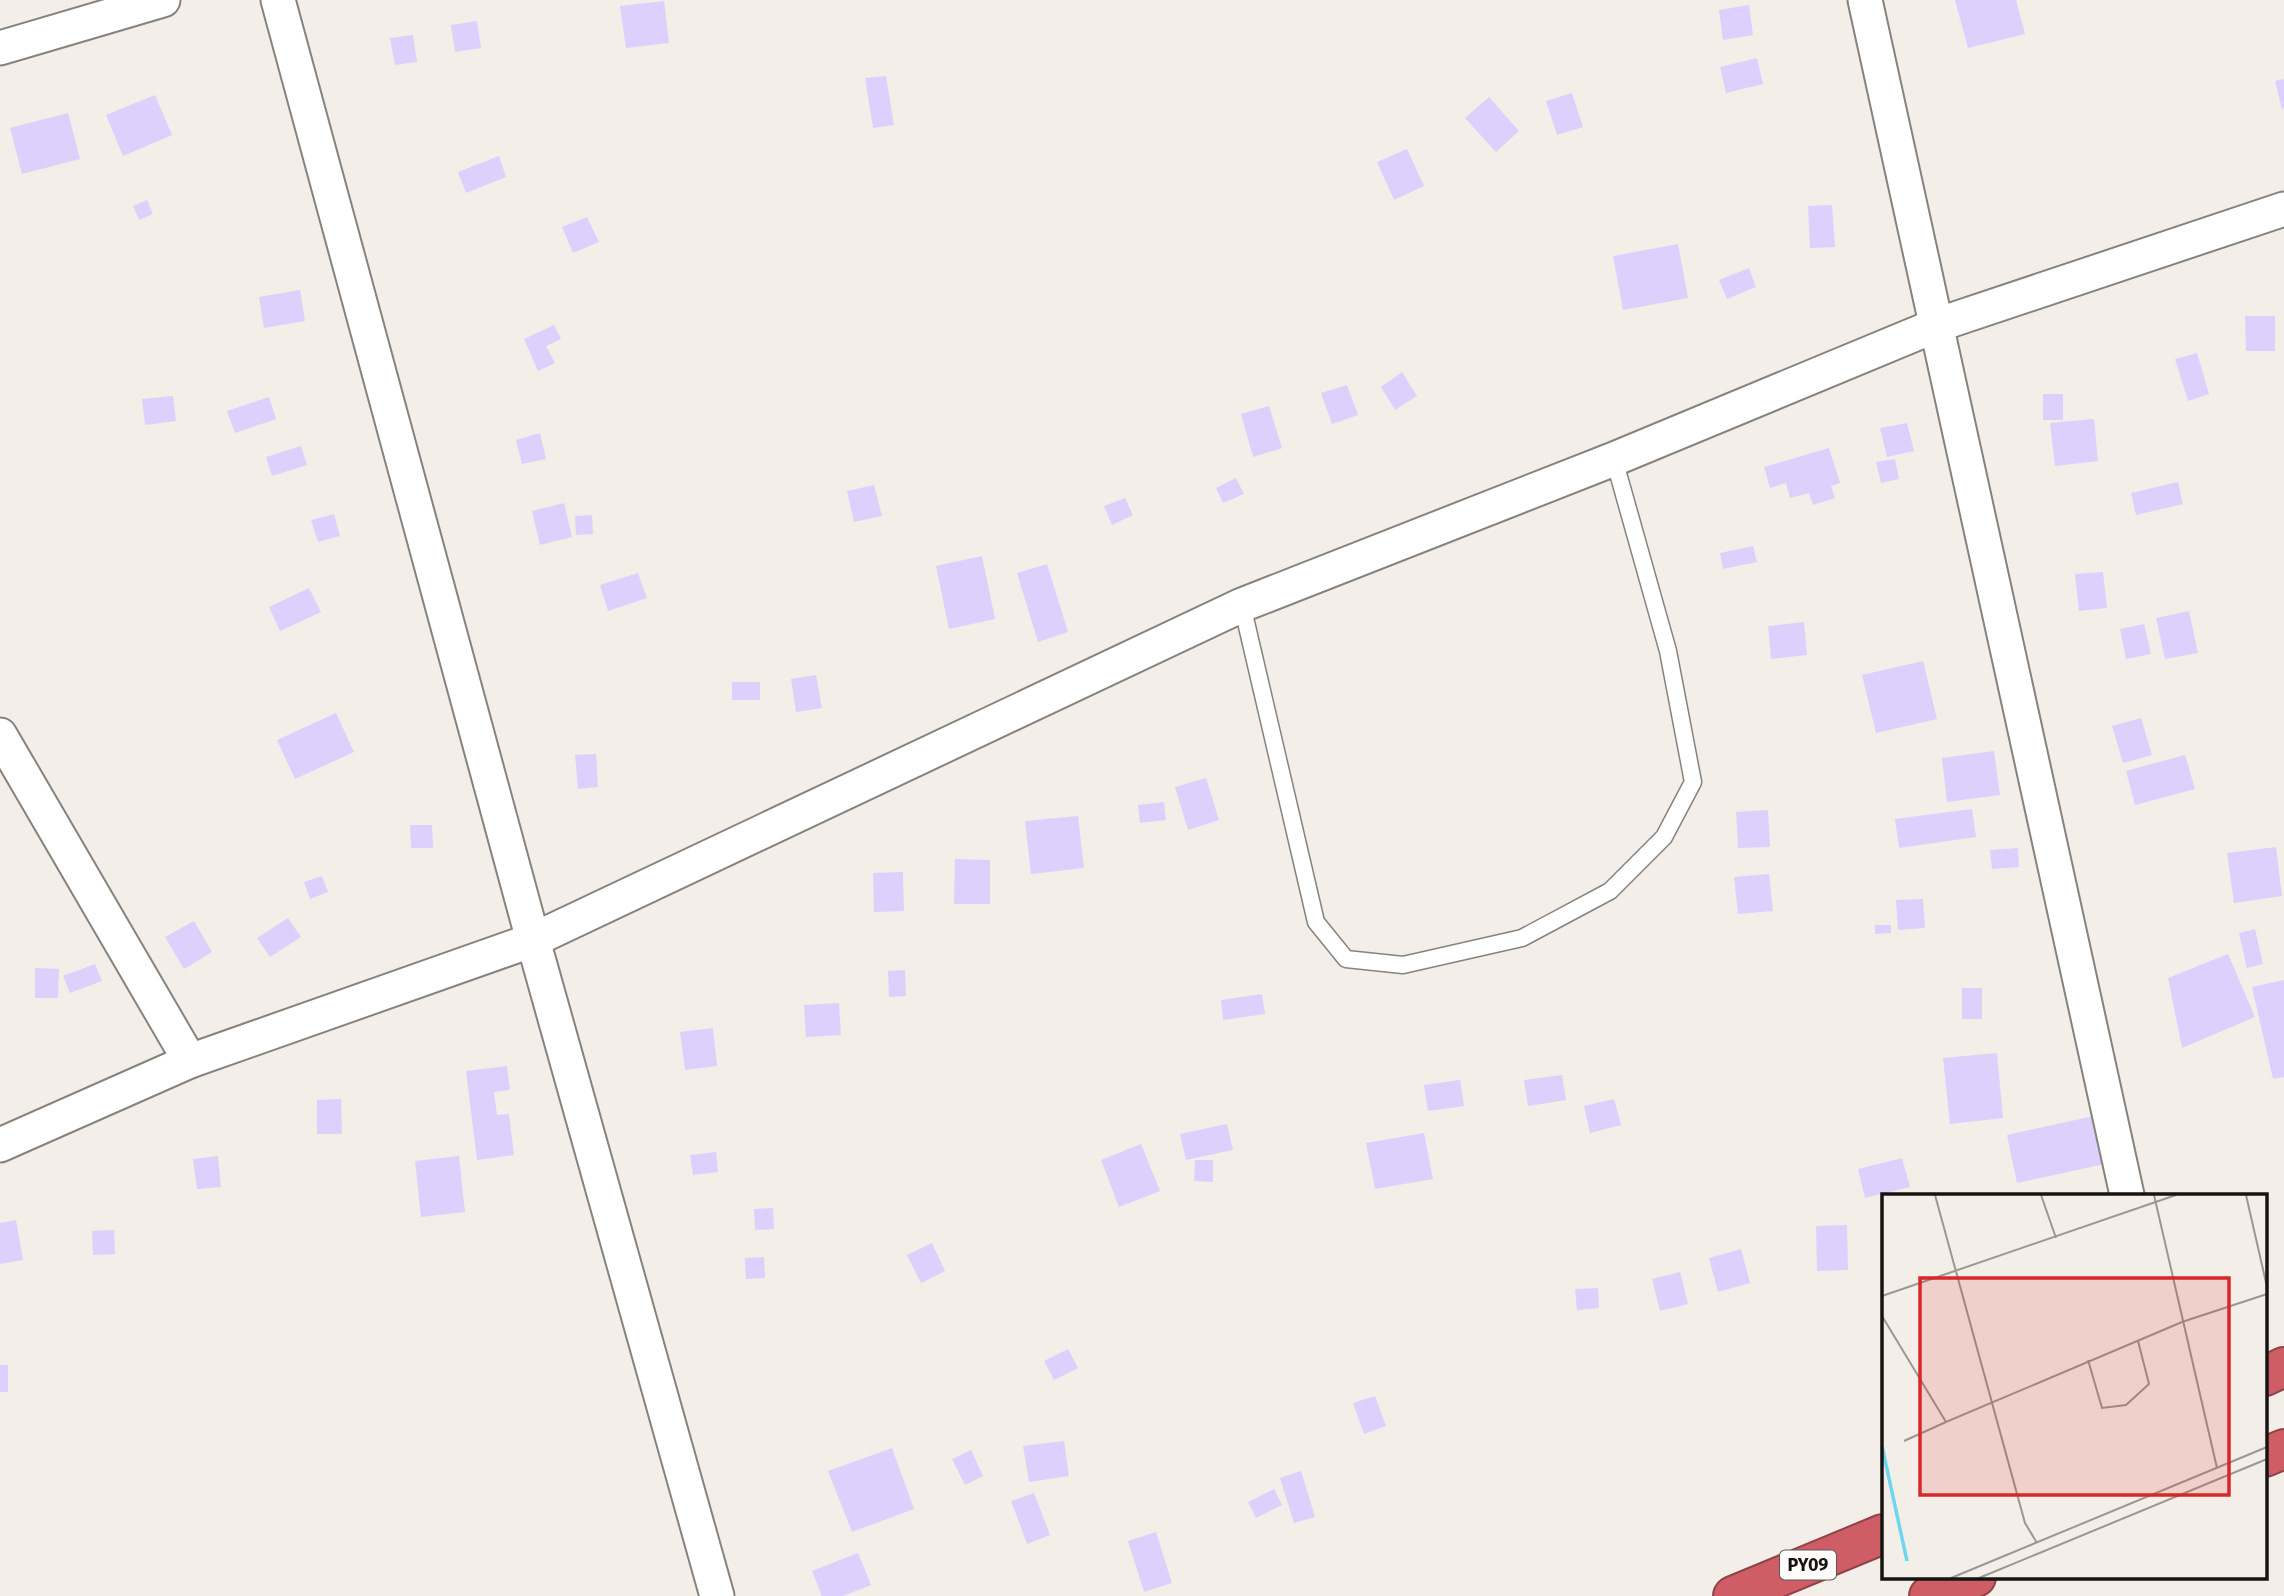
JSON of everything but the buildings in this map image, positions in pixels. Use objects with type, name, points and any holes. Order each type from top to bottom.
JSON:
[{"type":"highway","points":[[2266,1376],[2284,1367]]},
{"type":"highway","points":[[2266,1457],[2284,1449]]},
{"type":"highway","name":"PY09","points":[[1733,1596],[1882,1534]]},
{"type":"highway","points":[[1929,1596],[1974,1578]]},
{"type":"street","points":[[0,48],[163,0]]},
{"type":"street","points":[[278,0],[533,940],[717,1596]]},
{"type":"street","points":[[1866,0],[2127,1194]]},
{"type":"street","points":[[0,1145],[190,1061],[533,940],[1242,605],[1614,458],[1937,325],[2284,209]]},
{"type":"street","points":[[0,735],[190,1061]]},
{"type":"lane","points":[[1242,605],[1316,922],[1346,959],[1403,965],[1522,938],[1610,891],[1664,837],[1693,782],[1668,651],[1614,458]]}]
